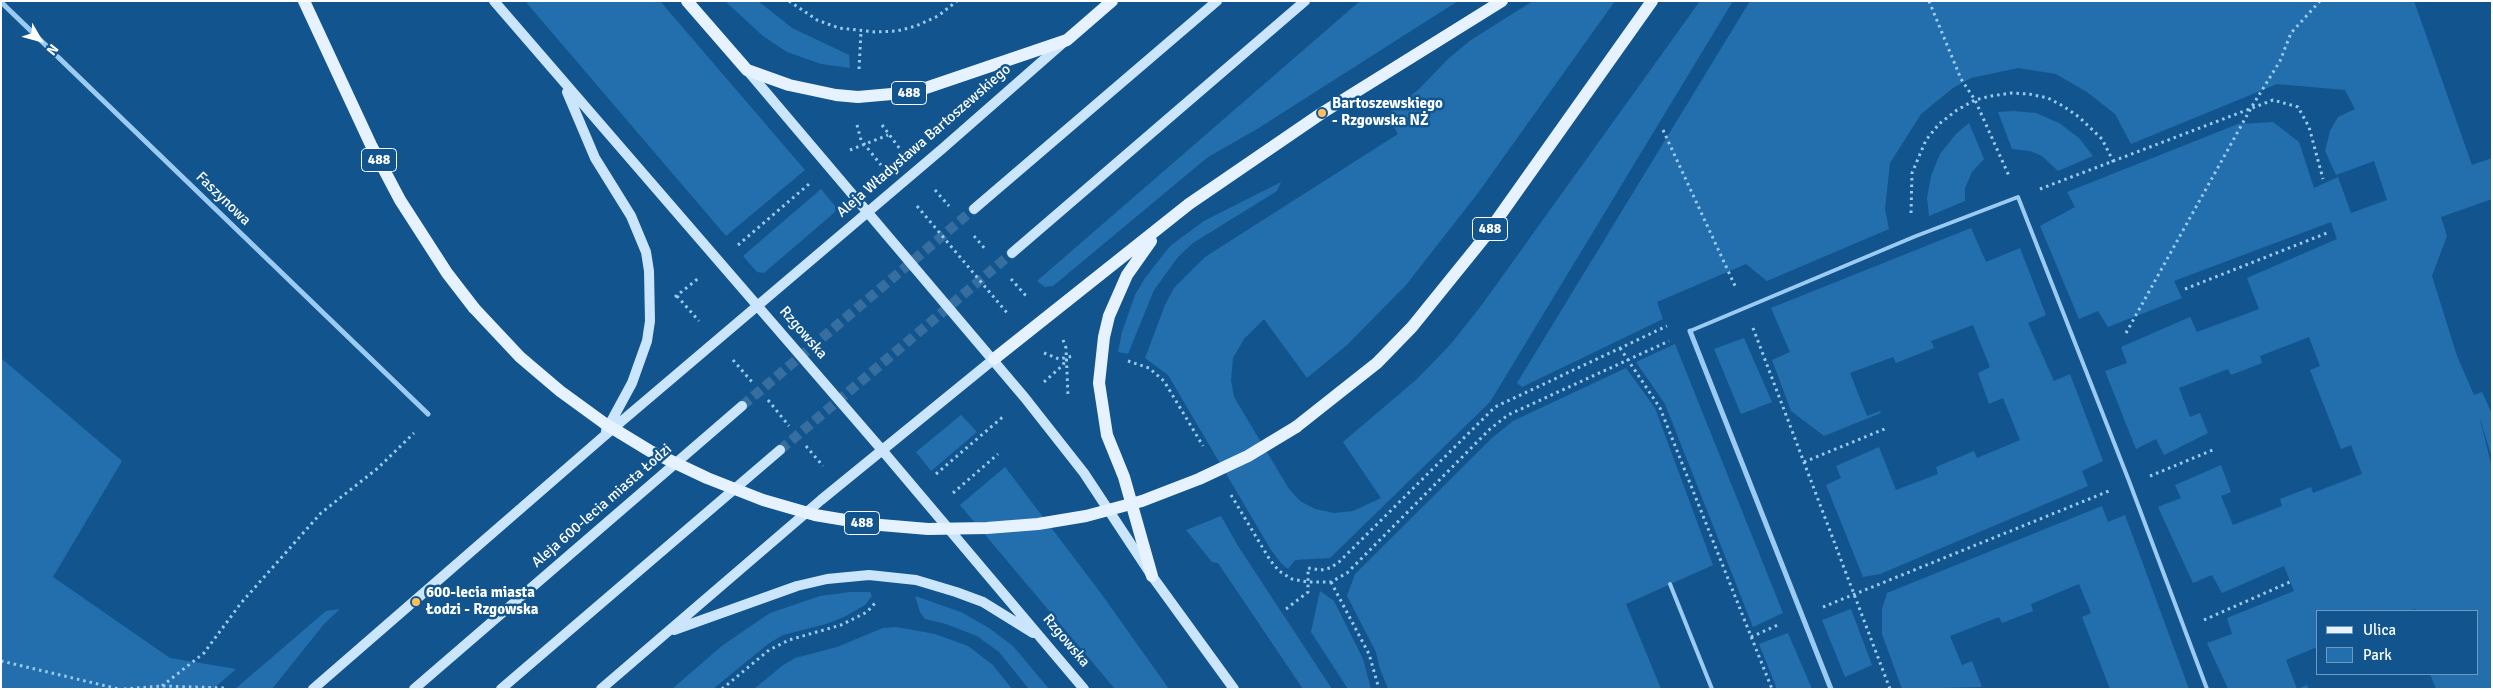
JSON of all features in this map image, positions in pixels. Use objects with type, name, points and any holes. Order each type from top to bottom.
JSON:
[{"type":"main road","name":"488","points":[[304,1],[358,118],[400,200],[447,273],[474,308],[520,357],[560,391],[604,423],[650,451],[707,478],[763,500],[815,515],[870,524],[928,529],[987,528],[1038,524],[1086,516],[1142,501],[1199,479],[1248,456],[1296,428],[1378,363],[1412,327],[1484,238],[1652,1]]},
{"type":"main road","name":"Rzgowska","points":[[494,1],[882,450],[1084,689]]},
{"type":"main road","name":"488","points":[[687,1],[747,70],[789,85],[836,95],[896,95],[927,88],[1067,40]]},
{"type":"main road","name":"Aleja Władysława Bartoszewskiego","points":[[314,689],[603,437],[868,212],[1112,1]]},
{"type":"main road","points":[[974,209],[1217,1]]},
{"type":"main road","points":[[1012,253],[1305,1]]},
{"type":"main road","points":[[601,689],[882,450],[1196,199],[1307,124],[1502,1]]},
{"type":"main road","points":[[747,70],[994,359],[1084,473],[1152,576],[1234,689]]},
{"type":"main road","points":[[564,84],[595,158],[632,216],[646,252],[649,271],[650,321],[647,341],[632,383],[603,437]]},
{"type":"main road","points":[[1152,576],[1124,477],[1107,435],[1100,399],[1100,368],[1104,337],[1117,295],[1142,252],[1165,223]]},
{"type":"main road","name":"Aleja 600-lecia miasta Łodzi","points":[[414,689],[742,406]]},
{"type":"main road","points":[[501,689],[780,450]]},
{"type":"main road","points":[[666,633],[798,586],[827,579],[880,575],[925,583],[983,602],[1042,639]]},
{"type":"street","name":"Faszynowa","points":[[1,2],[428,414]]},
{"type":"street","points":[[1690,331],[1831,689]]},
{"type":"lane","points":[[1690,331],[1916,236],[2018,197],[2130,484],[2207,689]]},
{"type":"lane","points":[[1670,584],[1712,689]]},
{"type":"path","points":[[789,1],[817,20],[839,28],[861,32],[897,31],[916,26],[938,16],[957,1]]},
{"type":"path","points":[[1929,1],[1961,79],[1975,100],[2018,197],[2114,163],[2273,100],[2298,107],[2309,127],[2323,178]]},
{"type":"path","points":[[2126,333],[2251,108],[2280,61],[2291,33],[2320,1]]},
{"type":"path","points":[[859,69],[861,32]]},
{"type":"path","points":[[1916,236],[1912,222],[1910,191],[1917,157],[1926,140],[1939,124],[1956,110],[1975,100],[2012,93],[2048,98],[2079,117],[2093,130],[2102,139],[2114,163]]},
{"type":"path","points":[[857,125],[864,145],[885,170]]},
{"type":"path","points":[[882,125],[904,154]]},
{"type":"path","points":[[1663,130],[1744,308],[1890,689]]},
{"type":"path","points":[[847,152],[888,135]]},
{"type":"path","points":[[735,247],[814,180]]},
{"type":"path","points":[[932,186],[951,209]]},
{"type":"path","points":[[913,202],[1010,316]]},
{"type":"path","points":[[970,232],[990,254]]},
{"type":"path","points":[[2185,289],[2327,233]]},
{"type":"path","points":[[670,300],[702,275]]},
{"type":"path","points":[[1009,277],[1029,300]]},
{"type":"path","points":[[677,296],[699,321]]},
{"type":"path","points":[[1286,609],[1308,592],[1308,568],[1321,570],[1330,568],[1339,562],[1495,407],[1669,325],[1690,331]]},
{"type":"path","points":[[1379,689],[1369,654],[1331,582],[1347,573],[1490,430],[1508,415],[1690,331]]},
{"type":"path","points":[[1060,336],[1066,348],[1068,396]]},
{"type":"path","points":[[1038,348],[1051,357],[1066,358],[1080,356]]},
{"type":"path","points":[[1620,348],[1660,408],[1772,689]]},
{"type":"path","points":[[732,358],[756,387]]},
{"type":"path","points":[[1044,383],[1058,371],[1066,358]]},
{"type":"path","points":[[763,394],[794,431]]},
{"type":"path","points":[[162,686],[204,653],[241,603],[321,513],[378,468],[409,438],[428,414]]},
{"type":"path","points":[[1804,462],[1887,428]]},
{"type":"path","points":[[932,477],[982,434]]},
{"type":"path","points":[[800,438],[826,468]]},
{"type":"path","points":[[1751,637],[1802,614],[1854,595],[2215,450]]},
{"type":"path","points":[[949,496],[998,454]]},
{"type":"path","points":[[2183,629],[2290,582]]},
{"type":"path","points":[[722,689],[769,650],[789,640],[841,625],[867,612],[872,608],[878,596]]},
{"type":"path","points":[[1,661],[119,689]]},
{"type":"path","points":[[124,689],[162,686],[225,688]]},
{"type":"green space","points":[[525,1],[660,1],[805,170],[726,236]]},
{"type":"green space","points":[[725,1],[758,1],[792,28],[849,55],[850,68],[821,64],[787,52],[763,36]]},
{"type":"green space","points":[[1360,1],[1458,1],[1257,129],[1208,157],[1053,286],[1045,287],[1037,281]]},
{"type":"green space","points":[[1533,1],[1615,1],[1478,193],[1406,285],[1347,345],[1307,378],[1264,319],[1244,339],[1233,358],[1231,380],[1234,397],[1289,489],[1300,501],[1315,509],[1334,513],[1353,511],[1381,498],[1343,442],[1417,379],[1450,345],[1481,306],[1700,1],[1733,1],[1490,402],[1330,558],[1295,560],[1288,569],[1271,550],[1168,375],[1145,358],[1165,305],[1174,288],[1205,257],[1398,134],[1387,115],[1419,89],[1449,58],[1471,40]]},
{"type":"green space","points":[[1750,1],[2414,1],[2472,165],[2492,158],[2492,199],[2441,217],[2447,236],[2432,276],[2457,356],[2474,395],[2482,392],[2492,414],[2492,458],[2479,415],[2492,468],[2492,689],[2436,689],[2430,675],[2478,675],[2478,610],[2415,609],[2316,610],[2316,647],[2286,660],[2297,689],[2228,689],[2207,643],[2232,634],[2227,618],[2294,591],[2284,566],[2222,593],[2212,575],[2193,583],[2158,507],[2181,498],[2175,485],[2221,465],[2231,492],[2221,496],[2233,525],[2282,506],[2280,499],[2311,487],[2313,493],[2362,474],[2351,445],[2341,449],[2310,370],[2320,366],[2309,337],[2260,356],[2262,363],[2231,375],[2228,369],[2179,388],[2190,417],[2200,413],[2208,433],[2164,455],[2156,439],[2136,449],[2105,371],[2127,363],[2121,347],[2190,317],[2197,332],[2259,309],[2247,278],[2337,239],[2331,222],[2174,281],[2182,298],[2108,327],[2098,311],[2079,319],[2040,226],[2075,207],[2067,192],[2238,124],[2273,122],[2299,142],[2314,188],[2338,177],[2351,213],[2387,200],[2374,161],[2336,175],[2325,151],[2330,131],[2338,117],[2355,109],[2345,90],[2277,84],[2131,144],[2115,114],[2087,92],[2056,74],[2018,68],[1971,78],[1953,88],[1921,114],[1890,163],[1885,209],[1889,229],[1767,281],[1746,264],[1657,302],[1663,319],[1522,387],[1517,383]]},
{"type":"green space","points":[[1998,112],[2036,113],[2059,123],[2079,138],[2093,156],[2058,171],[2042,156],[2030,151],[2012,149]]},
{"type":"green space","points":[[1969,123],[1984,159],[1972,172],[1965,188],[1965,201],[1929,216],[1927,198],[1931,176],[1940,154],[1956,134]]},
{"type":"green space","points":[[1281,182],[1277,191],[1193,243],[1178,257],[1154,290],[1128,354],[1118,352],[1122,332],[1135,295],[1145,278],[1170,246],[1204,221]]},
{"type":"green space","points":[[821,189],[835,206],[835,212],[764,273],[757,272],[743,256]]},
{"type":"green space","points":[[1971,228],[1986,262],[2020,248],[2046,315],[2028,323],[2054,381],[2070,374],[2103,461],[2082,471],[2088,486],[1880,574],[1863,577],[1826,485],[1841,478],[1836,466],[1879,447],[1896,490],[1938,474],[1936,467],[1974,451],[1977,458],[2020,440],[2003,398],[1989,404],[1978,373],[1990,367],[1973,325],[1931,341],[1934,348],[1896,363],[1893,357],[1850,373],[1867,416],[1880,411],[1881,413],[1824,436],[1791,411],[1772,360],[1790,352],[1771,308]]},
{"type":"green space","points":[[1744,338],[1772,402],[1741,414],[1714,349]]},
{"type":"green space","points":[[1675,344],[1783,613],[1753,627],[1665,404],[1636,362]]},
{"type":"green space","points":[[1,358],[122,461],[53,577],[170,658],[236,669],[213,689],[1,689]]},
{"type":"green space","points":[[1626,368],[1655,408],[1713,565],[1626,604],[1661,689],[1388,689],[1376,652],[1347,596],[1355,574],[1492,438],[1513,421]]},
{"type":"green space","points":[[961,415],[977,432],[931,471],[916,452]]},
{"type":"green space","points":[[1005,467],[1100,592],[1169,689],[1115,689],[960,505]]},
{"type":"green space","points":[[2102,506],[2108,522],[2125,515],[2189,689],[2110,689],[2082,617],[2091,613],[2079,584],[2031,604],[2033,611],[2002,623],[1999,617],[1950,636],[1962,665],[1972,661],[1982,687],[1902,689],[1882,634],[1882,609],[1887,593]]},
{"type":"green space","points":[[1221,516],[1238,546],[1332,689],[1303,689],[1218,563],[1212,562],[1186,530]]},
{"type":"green space","points":[[1320,591],[1334,601],[1363,659],[1371,689],[1348,689],[1311,632]]},
{"type":"green space","points":[[850,592],[870,592],[872,596],[865,605],[844,617],[826,624],[783,635],[768,644],[713,689],[672,689],[723,645],[770,613],[820,596]]},
{"type":"green space","points":[[915,596],[961,612],[989,628],[1013,646],[1049,689],[1029,689],[999,652],[977,636],[946,624],[925,619],[920,612]]},
{"type":"green space","points":[[340,609],[324,624],[272,689],[235,689],[326,611]]},
{"type":"green space","points":[[1851,609],[1872,665],[1845,677],[1822,620]]},
{"type":"green space","points":[[896,627],[935,634],[968,646],[993,665],[1012,689],[754,689],[795,658],[837,647],[883,628]]},
{"type":"green space","points":[[1788,633],[1812,689],[1777,689],[1759,644]]},
{"type":"green space","points":[[2307,685],[2309,689],[2297,689]]},
{"type":"tunnel","points":[[742,406],[974,209]]},
{"type":"tunnel","points":[[780,450],[1012,253]]},
{"type":"place","name":"Bartoszewskiego - Rzgowska NŻ","points":[[1322,113]]},
{"type":"place","name":"600-lecia miasta Łodzi - Rzgowska","points":[[416,602]]}]
